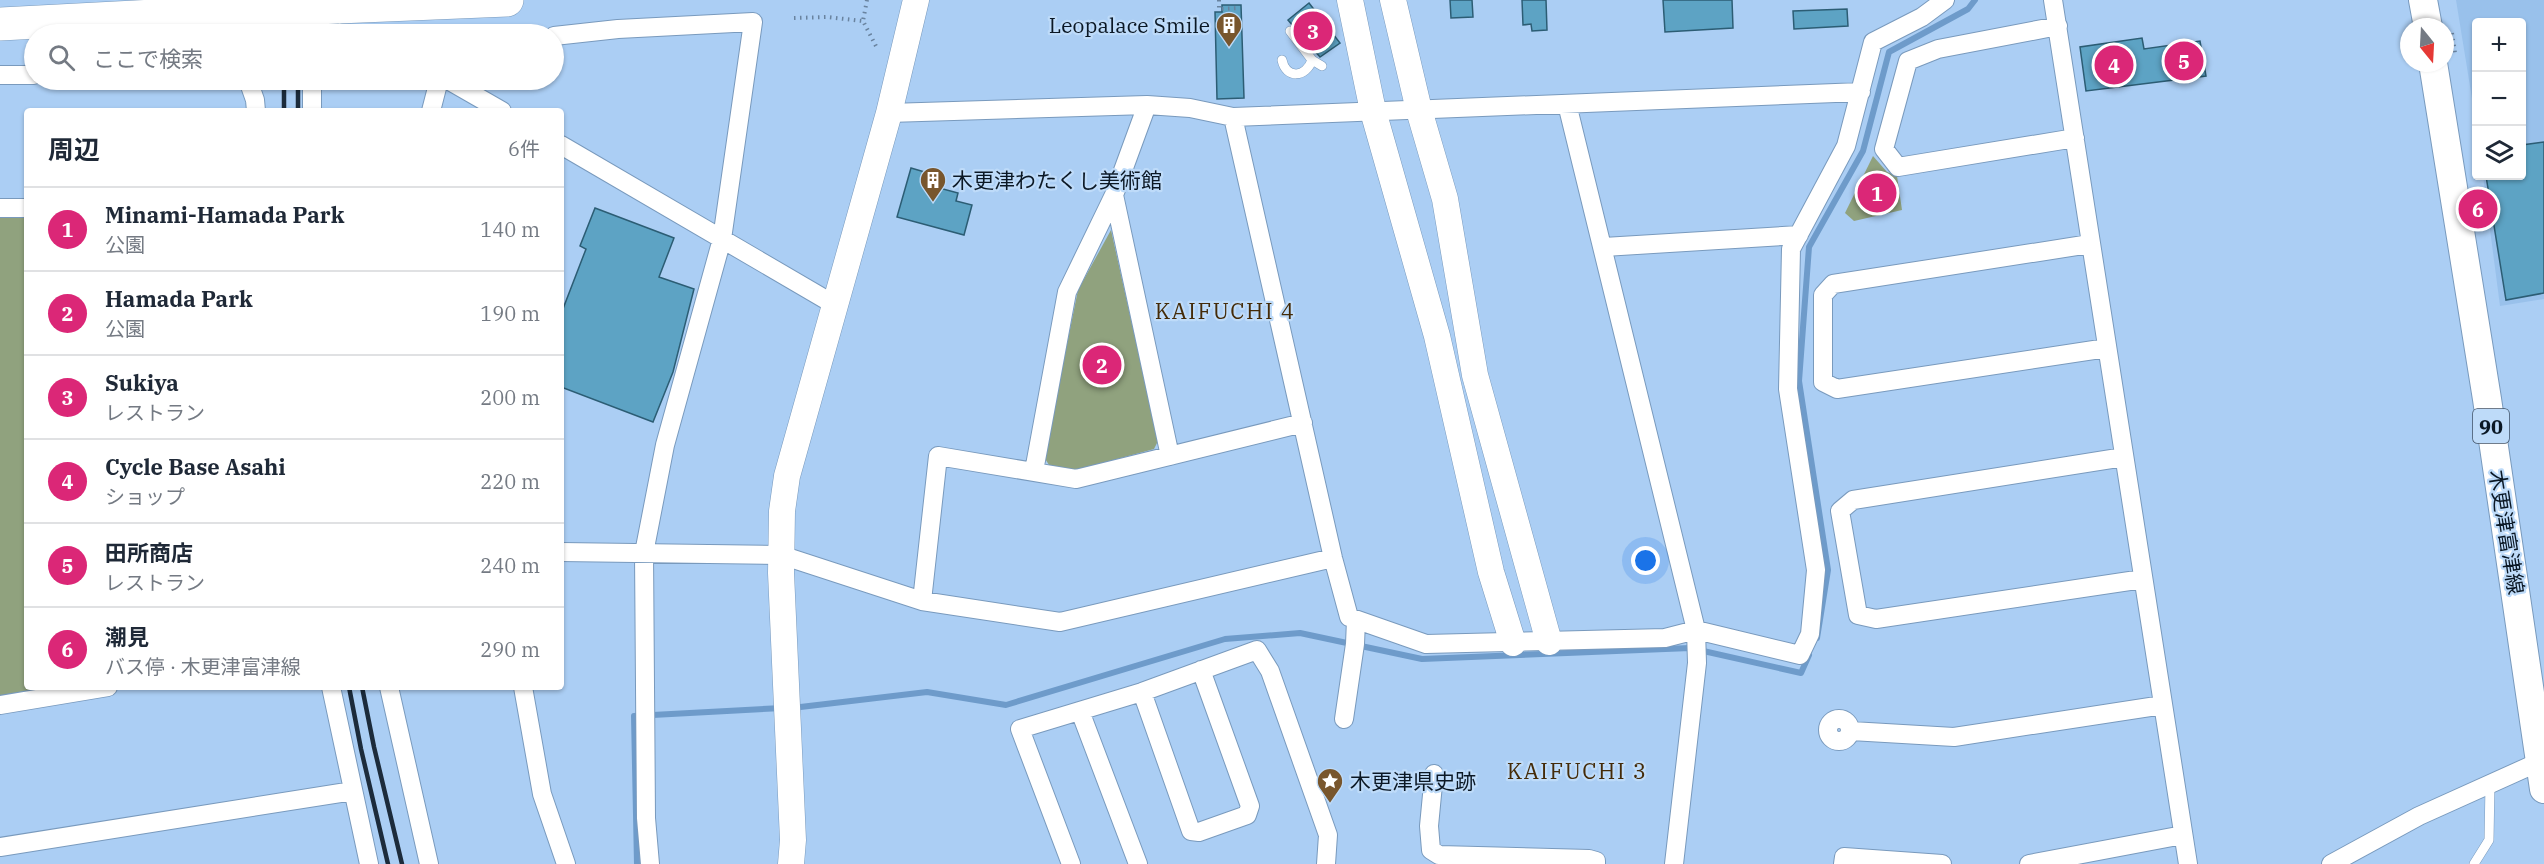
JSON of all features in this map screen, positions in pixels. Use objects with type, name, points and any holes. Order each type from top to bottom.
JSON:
[{"type":"highway","points":[[0,24],[244,16],[328,3],[507,0]]},
{"type":"main road","points":[[2423,0],[2426,18]]},
{"type":"main road","name":"木更津富津線","points":[[2434,72],[2543,770]]},
{"type":"street","points":[[791,864],[793,840],[781,555],[782,511],[787,476],[889,113],[916,0]]},
{"type":"street","points":[[1350,0],[1373,111],[1437,336],[1491,572],[1513,643]]},
{"type":"street","points":[[1393,0],[1419,110],[1445,199],[1475,375],[1549,642]]},
{"type":"street","points":[[1233,117],[1333,558],[1349,617],[1426,644],[1665,638],[1696,630],[1800,654],[1810,634],[1815,570],[1788,389],[1791,249],[1846,146],[1874,42],[1922,17],[1945,0]]},
{"type":"street","points":[[2054,0],[2090,244],[2188,864]]},
{"type":"street","points":[[321,24],[328,3]]},
{"type":"street","points":[[564,35],[618,28],[753,22],[722,239],[665,445],[644,553],[646,818],[650,864]]},
{"type":"street","points":[[2058,26],[1938,49],[1908,61],[1884,149],[1898,167],[2075,138]]},
{"type":"street","points":[[0,75],[24,75]]},
{"type":"street","points":[[252,90],[256,108]]},
{"type":"street","points":[[312,90],[312,108]]},
{"type":"street","points":[[432,108],[436,90]]},
{"type":"street","points":[[465,90],[497,108]]},
{"type":"street","points":[[889,113],[1147,105],[1190,108],[1233,117],[1861,92]]},
{"type":"street","points":[[1567,104],[1604,247],[1696,630],[1697,663],[1674,864]]},
{"type":"street","points":[[1034,471],[1067,292],[1114,195],[1147,105]]},
{"type":"street","points":[[564,147],[835,305]]},
{"type":"street","points":[[1114,195],[1170,456]]},
{"type":"street","points":[[0,208],[24,208]]},
{"type":"street","points":[[1604,247],[1799,235]]},
{"type":"street","points":[[2090,244],[1833,284],[1823,295],[1822,382],[1837,389],[2107,348]]},
{"type":"street","points":[[922,601],[938,456],[1076,479],[1303,423]]},
{"type":"street","points":[[2124,457],[1853,500],[1840,511],[1858,615],[1876,619],[2143,579]]},
{"type":"street","points":[[564,552],[781,555],[922,601],[1060,622],[1333,558]]},
{"type":"street","points":[[1344,718],[1355,645],[1356,620]]},
{"type":"street","points":[[1071,864],[1020,729],[1142,692],[1257,650],[1270,671],[1328,835],[1326,864]]},
{"type":"street","points":[[1142,692],[1191,831],[1199,832],[1218,826],[1246,815],[1250,806],[1202,670]]},
{"type":"street","points":[[0,705],[90,690]]},
{"type":"street","points":[[332,690],[369,864]]},
{"type":"street","points":[[390,690],[429,864]]},
{"type":"street","points":[[524,690],[542,794],[566,864]]},
{"type":"street","points":[[1851,730],[1954,737],[2163,705]]},
{"type":"street","points":[[1080,711],[1138,864]]},
{"type":"street","points":[[2331,864],[2419,816],[2490,784],[2543,770]]},
{"type":"street","points":[[1434,774],[1429,826],[1431,850],[1439,860],[1589,859],[1596,861],[1596,864]]},
{"type":"street","points":[[0,847],[353,791]]},
{"type":"street","points":[[2029,864],[2126,855],[2183,835]]},
{"type":"street","points":[[1844,864],[1844,857],[1942,864]]},
{"type":"lane","points":[[1290,31],[1312,60],[1322,66]]},
{"type":"lane","points":[[1282,60],[1284,68],[1296,75],[1309,69],[1312,60]]},
{"type":"lane","points":[[2474,864],[2489,840],[2490,784]]},
{"type":"path","points":[[867,0],[863,21],[878,50]]},
{"type":"path","points":[[1219,0],[1219,9],[1239,7],[1239,0]]},
{"type":"path","points":[[794,18],[827,17],[863,21]]},
{"type":"shaded area","points":[[2456,0],[2544,0],[2544,299],[2500,306],[2484,180],[2526,180],[2526,18],[2472,18],[2472,98]]},
{"type":"green space","points":[[1873,156],[1887,172],[1897,176],[1902,210],[1854,221],[1845,213]]},
{"type":"green space","points":[[0,217],[24,217],[24,690],[37,690],[0,696]]},
{"type":"green space","points":[[1111,230],[1158,441],[1154,449],[1077,470],[1049,465],[1044,457],[1078,290]]},
{"type":"building","points":[[1450,0],[1472,0],[1473,17],[1451,18]]},
{"type":"building","points":[[1522,0],[1546,0],[1547,30],[1532,31],[1531,24],[1523,25]]},
{"type":"building","points":[[1663,0],[1732,0],[1733,28],[1665,32]]},
{"type":"building","points":[[1309,3],[1340,43],[1320,57],[1288,20]]},
{"type":"building","name":"Leopalace Smile","points":[[1222,5],[1241,5],[1244,98],[1217,99],[1215,12],[1222,12]]},
{"type":"building","points":[[1847,9],[1848,26],[1794,29],[1793,11]]},
{"type":"building","points":[[2142,38],[2144,49],[2200,41],[2206,76],[2086,91],[2080,47]]},
{"type":"building","points":[[2544,142],[2544,293],[2506,300],[2487,180],[2526,180],[2526,144]]},
{"type":"building","name":"木更津わたくし美術館","points":[[911,168],[935,175],[932,186],[958,193],[956,201],[972,205],[964,235],[897,217]]},
{"type":"building","points":[[595,208],[674,238],[659,277],[694,289],[673,372],[653,422],[564,388],[564,306],[586,249],[580,246]]},
{"type":"waterway","points":[[1817,638],[1828,570],[1799,381],[1809,247],[1863,151],[1889,52],[1968,9],[1975,0]]},
{"type":"waterway","points":[[792,708],[927,692],[1006,705],[1225,639],[1300,633],[1422,659],[1690,648],[1801,673],[1809,655]]},
{"type":"waterway","points":[[637,864],[634,716],[782,708]]},
{"type":"railway","points":[[283,0],[283,24]]},
{"type":"railway","points":[[298,0],[298,24]]},
{"type":"railway","points":[[284,90],[284,108]]},
{"type":"railway","points":[[298,90],[298,108]]},
{"type":"railway","points":[[350,690],[388,864]]},
{"type":"railway","points":[[363,690],[402,864]]},
{"type":"place","name":"Sukiya","points":[[1313,31]]},
{"type":"place","name":"Leopalace Smile","points":[[1229,48]]},
{"type":"place","name":"田所商店","points":[[2184,61]]},
{"type":"place","name":"Cycle Base Asahi","points":[[2114,65]]},
{"type":"place","name":"Minami-Hamada Park","points":[[1877,193]]},
{"type":"place","name":"木更津わたくし美術館","points":[[933,203]]},
{"type":"place","name":"潮見","points":[[2478,209]]},
{"type":"place","name":"Hamada Park","points":[[1102,365]]},
{"type":"place","name":"木更津県史跡","points":[[1330,804]]},
{"type":"district","name":"KAIFUCHI 4","points":[[1225,310]]},
{"type":"district","name":"KAIFUCHI 3","points":[[1577,770]]}]
